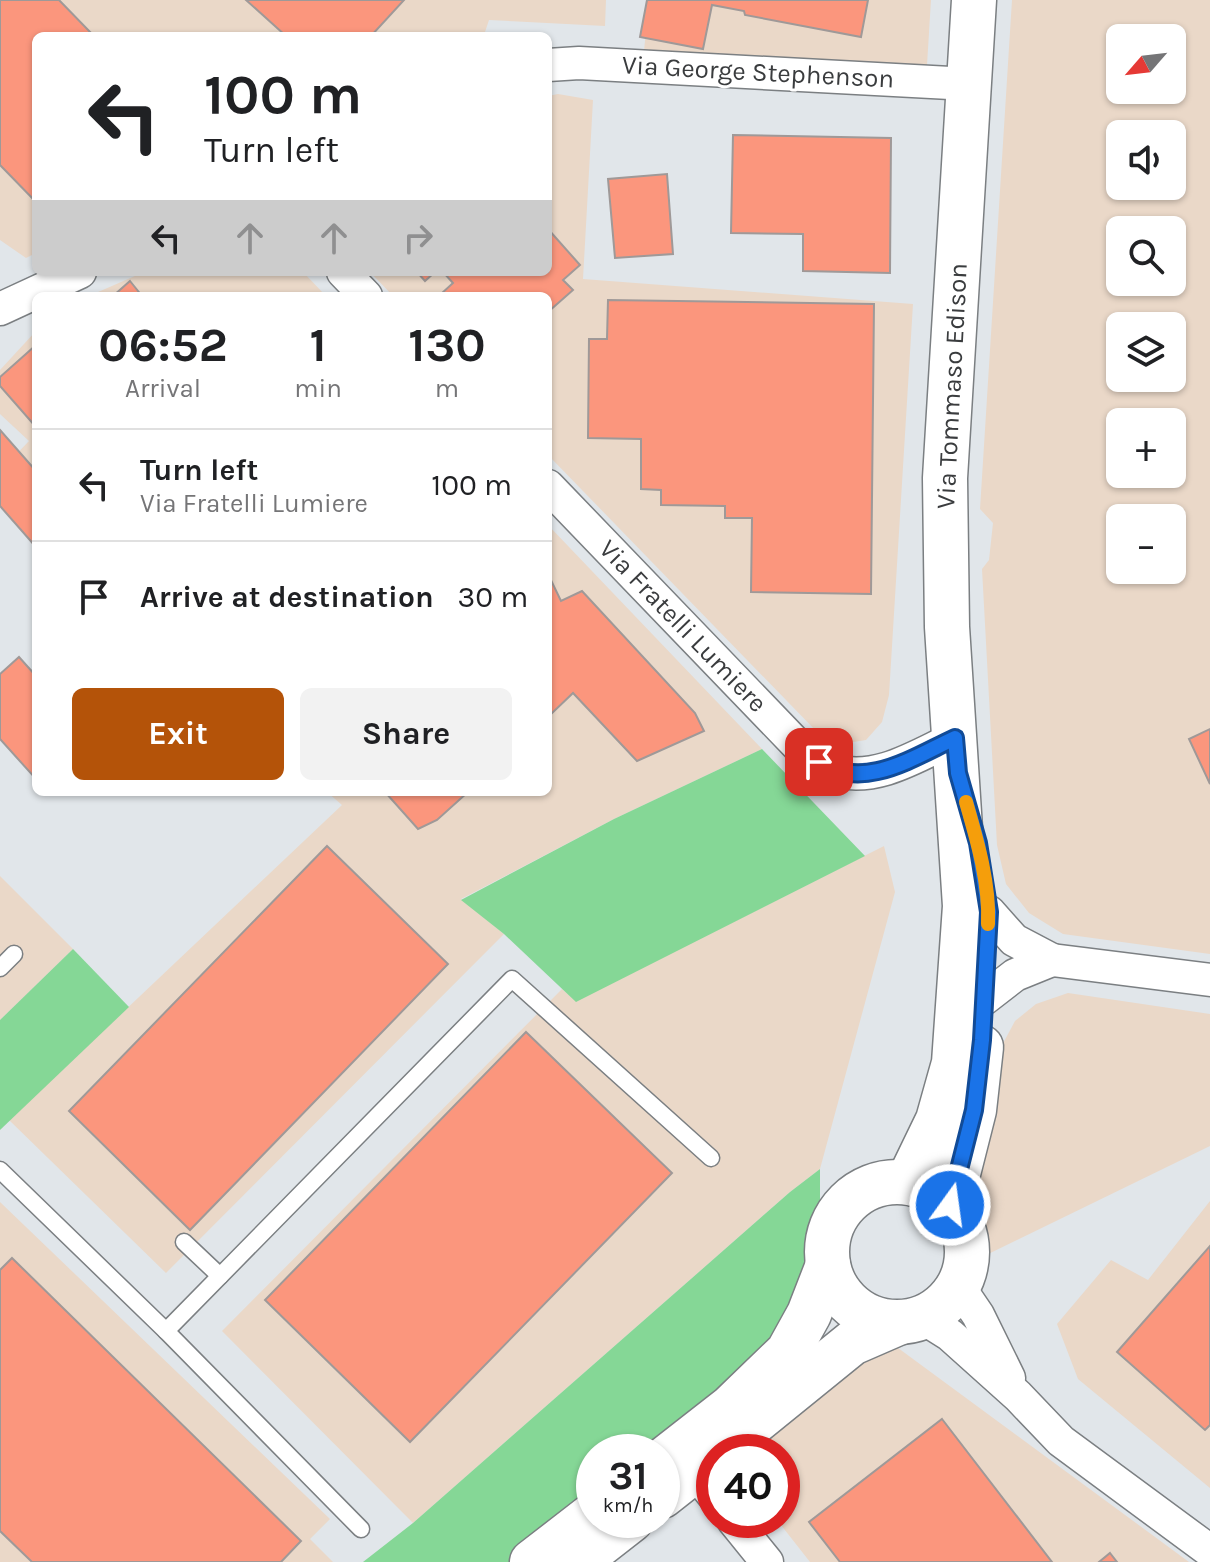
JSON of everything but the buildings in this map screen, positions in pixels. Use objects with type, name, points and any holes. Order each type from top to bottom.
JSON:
[{"type":"street","name":"Via Tommaso Edison","points":[[908,1182],[938,1120],[954,1063],[965,906],[947,627],[945,478],[974,0]]},
{"type":"street","name":"Via George Stephenson","points":[[552,65],[579,63],[969,84]]},
{"type":"street","points":[[37,292],[71,276]]},
{"type":"street","points":[[347,276],[362,292]]},
{"type":"street","name":"Via Fratelli Lumiere","points":[[552,490],[804,752],[833,771],[865,775],[897,765],[956,755]]},
{"type":"street","name":"Via Tommaso Edison","points":[[950,1205],[974,1110],[989,912],[978,843],[956,755]]},
{"type":"street","points":[[989,912],[1014,940],[1052,960],[1210,980]]},
{"type":"street","points":[[984,999],[1015,975],[1052,960]]},
{"type":"street","points":[[694,1472],[852,1343],[910,1321],[937,1311],[959,1287],[967,1266],[968,1245],[962,1224],[950,1205],[931,1190],[908,1182],[875,1186],[846,1203],[834,1222],[827,1243],[828,1265],[834,1284],[853,1307],[879,1321],[910,1321],[950,1335],[1018,1396],[1061,1441],[1210,1551]]},
{"type":"street","points":[[694,1472],[731,1407],[788,1352],[809,1314],[828,1265]]},
{"type":"street","points":[[959,1287],[978,1315],[1018,1396]]},
{"type":"street","points":[[532,1562],[576,1528]]},
{"type":"street","points":[[577,1562],[608,1538]]},
{"type":"street","points":[[748,1538],[767,1562]]},
{"type":"lane","points":[[0,968],[14,954]]},
{"type":"lane","points":[[166,1331],[512,979],[711,1158]]},
{"type":"lane","points":[[0,1170],[166,1331],[361,1529]]},
{"type":"lane","points":[[184,1242],[220,1276]]},
{"type":"shaded area","points":[[0,0],[606,0],[605,26],[489,20],[485,32],[32,32],[32,255],[26,258],[0,240]]},
{"type":"shaded area","points":[[649,0],[931,0],[927,65],[644,51]]},
{"type":"shaded area","points":[[1012,0],[1210,0],[1210,954],[1063,934],[1029,913],[1006,884],[997,845],[982,569],[989,560],[993,523],[980,509]]},
{"type":"shaded area","points":[[552,95],[593,100],[583,279],[913,304],[889,695],[882,722],[866,740],[841,744],[819,734],[552,459],[552,292],[389,292],[374,276],[552,276]]},
{"type":"shaded area","points":[[135,276],[307,276],[322,292],[98,292]]},
{"type":"shaded area","points":[[32,335],[32,489],[8,463],[29,441],[0,414],[0,370]]},
{"type":"shaded area","points":[[552,529],[762,749],[614,819],[461,899],[504,934],[166,1273],[9,1120],[342,805],[332,796],[552,796]]},
{"type":"shaded area","points":[[884,846],[895,892],[820,1169],[413,1523],[222,1331],[562,989],[576,1001]]},
{"type":"shaded area","points":[[0,876],[73,949],[0,1020]]},
{"type":"shaded area","points":[[1068,993],[1210,1014],[1210,1146],[980,1258],[965,1201],[1000,1049],[1015,1021],[1036,1004]]},
{"type":"shaded area","points":[[1210,1201],[1210,1488],[1078,1379],[1057,1324],[1111,1260],[1148,1280]]},
{"type":"shaded area","points":[[0,1202],[330,1519],[310,1539],[333,1562],[0,1562]]},
{"type":"shaded area","points":[[885,1345],[894,1345],[1189,1562],[810,1562],[791,1538],[800,1538],[800,1434],[774,1434]]},
{"type":"green space","points":[[762,749],[865,856],[576,1002],[504,934],[461,900],[614,819]]},
{"type":"green space","points":[[73,949],[129,1007],[0,1130],[0,1020]]},
{"type":"green space","points":[[820,1169],[820,1209],[801,1301],[769,1350],[676,1434],[576,1434],[576,1516],[518,1562],[363,1562],[413,1523]]},
{"type":"slow traffic","points":[[966,802],[978,843],[989,912],[988,924]]},
{"type":"route","points":[[819,762],[833,771],[865,775],[897,765],[955,738],[958,773],[978,843],[989,912],[982,1040],[974,1110],[950,1205]]}]
